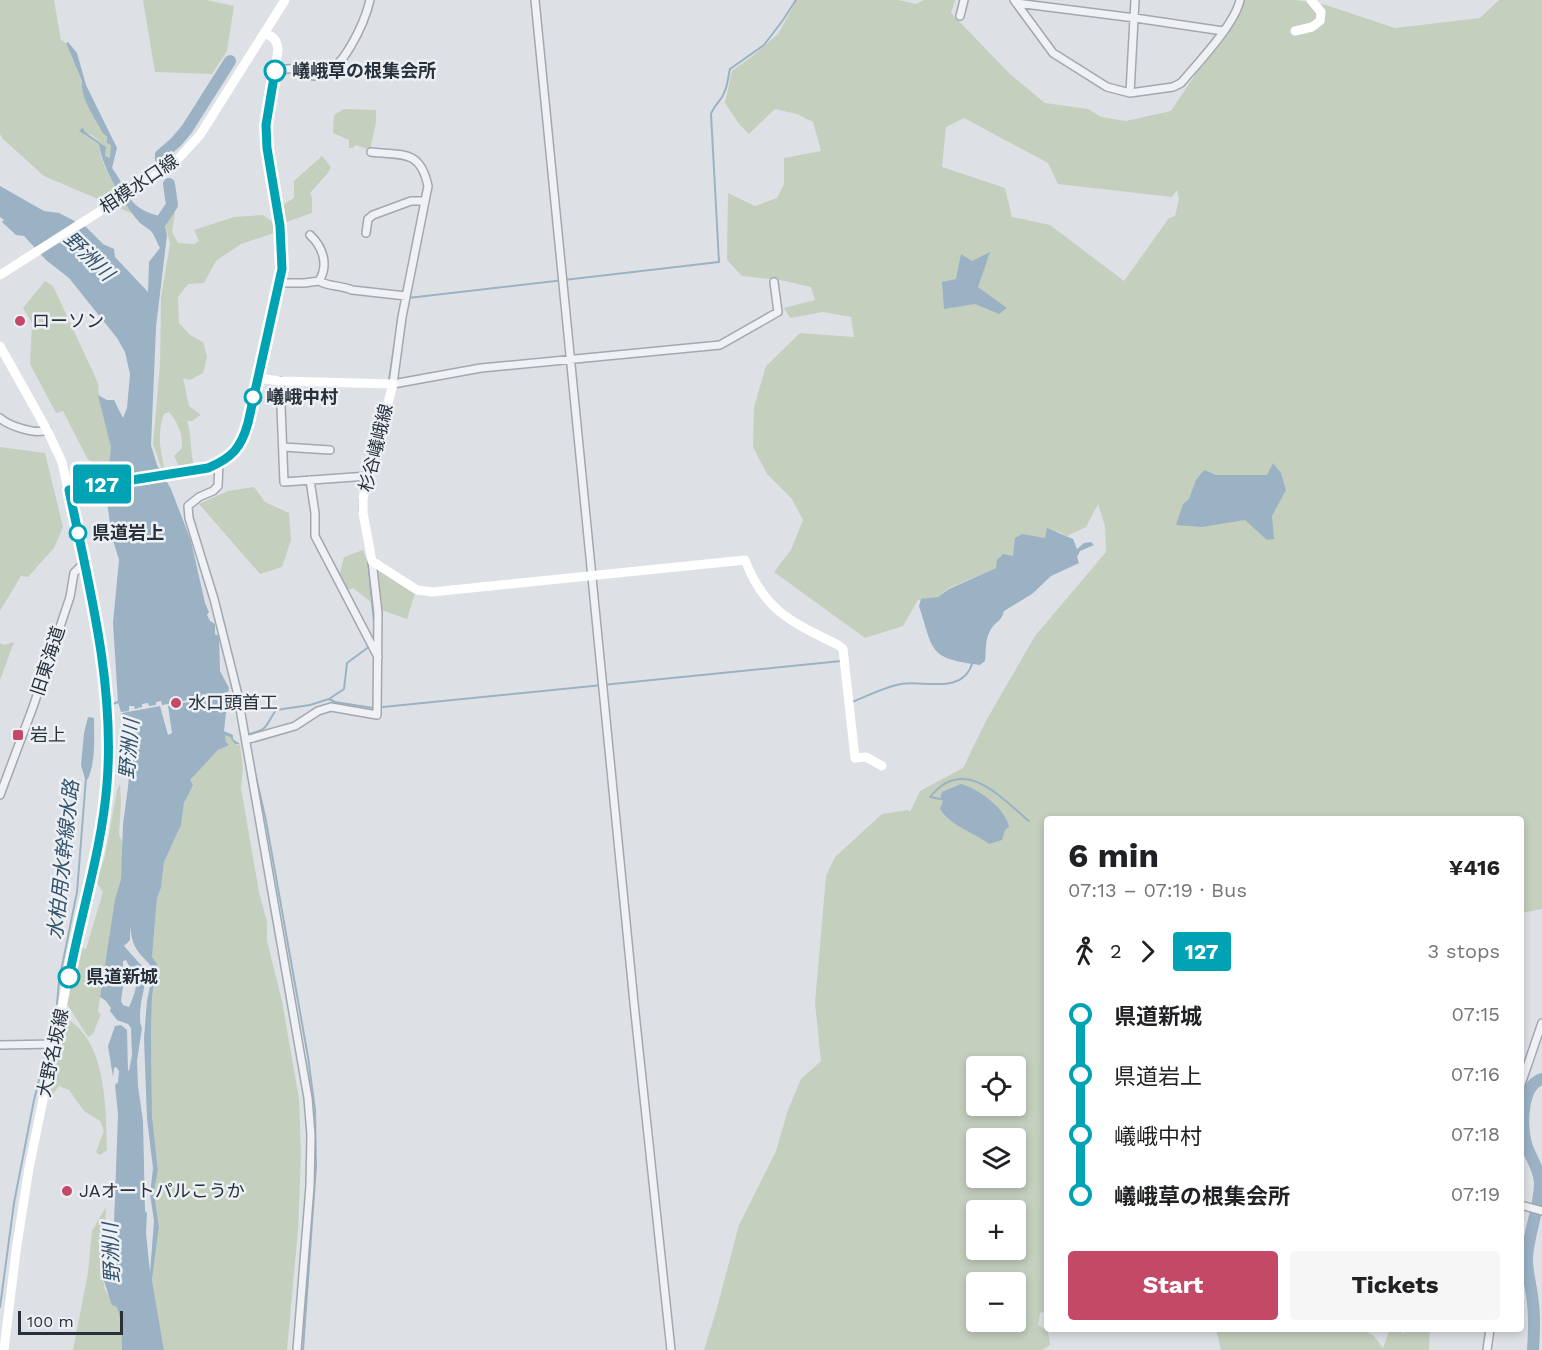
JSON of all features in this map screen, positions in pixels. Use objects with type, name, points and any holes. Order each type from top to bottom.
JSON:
[{"type":"main road","name":"相模水口線","points":[[0,275],[179,158],[200,135],[285,0]]},
{"type":"main road","points":[[1295,31],[1312,27],[1320,21],[1321,12],[1311,0]]},
{"type":"main road","points":[[258,378],[282,269],[280,226],[267,148],[266,125],[278,42],[273,36],[264,33]]},
{"type":"main road","name":"大野名坂線","points":[[0,346],[47,430],[62,462],[93,602],[106,693],[108,751],[103,819],[29,1168],[4,1350]]},
{"type":"main road","name":"杉谷嶬峨線","points":[[258,378],[280,381],[393,384],[363,498],[363,513],[372,561]]},
{"type":"main road","points":[[372,561],[424,592],[745,560],[755,580],[775,609],[793,622],[843,649],[855,758],[866,757],[882,766]]},
{"type":"street","points":[[275,70],[294,69],[314,76],[322,75],[330,70],[346,55],[370,0]]},
{"type":"street","points":[[535,0],[671,1350]]},
{"type":"street","points":[[960,16],[964,0]]},
{"type":"street","points":[[1130,93],[1135,0]]},
{"type":"street","points":[[1015,2],[1053,54],[1107,87],[1130,93],[1177,86],[1223,31],[1239,6],[1240,0]]},
{"type":"street","points":[[1015,2],[1223,31]]},
{"type":"street","points":[[370,152],[402,153],[410,156],[419,164],[426,176],[428,186],[406,296],[393,384],[481,368],[720,345],[778,312],[774,282]]},
{"type":"street","points":[[366,233],[368,219],[373,215],[411,201],[425,201]]},
{"type":"street","points":[[310,235],[317,241],[323,255],[324,265],[319,281]]},
{"type":"street","points":[[279,283],[319,281],[326,285],[352,290],[406,296]]},
{"type":"street","points":[[69,490],[208,468],[224,461],[240,445],[258,378]]},
{"type":"street","points":[[280,381],[284,482],[368,476]]},
{"type":"street","points":[[0,418],[6,424],[39,433],[47,430]]},
{"type":"street","points":[[283,447],[330,450]]},
{"type":"street","points":[[219,463],[218,486],[188,506],[189,518],[214,599],[246,740],[308,1098],[311,1135],[310,1186],[297,1350]]},
{"type":"street","points":[[310,480],[315,513],[315,536],[379,658]]},
{"type":"street","points":[[246,740],[295,726],[318,711],[331,706],[377,715],[378,613],[372,561]]},
{"type":"street","name":"旧東海道","points":[[0,795],[70,597],[74,573],[84,563]]},
{"type":"street","points":[[1524,1075],[1542,1023]]},
{"type":"street","points":[[0,1045],[56,1044]]},
{"type":"street","points":[[1525,1206],[1541,1210]]},
{"type":"street","points":[[1487,1350],[1490,1332]]},
{"type":"green space","points":[[0,0],[54,0],[61,40],[66,43],[82,81],[84,97],[97,123],[112,145],[110,158],[105,156],[106,147],[92,135],[79,131],[99,144],[107,172],[133,214],[44,176],[3,139],[0,134]]},
{"type":"green space","points":[[143,0],[206,0],[234,6],[227,51],[212,74],[155,72]]},
{"type":"green space","points":[[797,0],[898,0],[916,4],[924,0],[955,0],[951,13],[1010,74],[1045,103],[1088,109],[1101,117],[1126,121],[1171,111],[1245,0],[1296,0],[1326,5],[1395,28],[1480,18],[1499,0],[1542,0],[1542,909],[1524,912],[1524,816],[1044,816],[1044,1312],[1040,1313],[1038,1325],[1044,1329],[1044,1332],[1048,1332],[1050,1345],[1042,1350],[704,1350],[739,1225],[776,1151],[788,1110],[801,1079],[821,1061],[815,1003],[826,876],[835,857],[882,814],[908,810],[910,812],[920,791],[963,768],[987,719],[1035,636],[1106,552],[1105,526],[1098,504],[1086,527],[1067,536],[1057,531],[996,568],[949,588],[938,597],[918,600],[903,626],[865,638],[774,572],[791,550],[803,520],[792,499],[767,474],[753,447],[754,407],[766,366],[800,333],[854,337],[851,317],[823,312],[790,318],[784,308],[815,300],[811,287],[785,281],[742,276],[727,260],[728,193],[755,206],[777,198],[784,184],[784,158],[821,151],[813,122],[797,114],[775,109],[749,134],[725,103],[732,71],[778,34]],"holes":[[[964,118],[1048,163],[1058,184],[1172,197],[1177,190],[1179,199],[1175,216],[1169,218],[1124,281],[1050,225],[1012,217],[1005,188],[942,167],[946,127]]]},
{"type":"green space","points":[[344,109],[376,110],[370,150],[356,145],[349,148],[349,140],[333,133],[334,115]]},
{"type":"green space","points":[[322,156],[331,167],[310,193],[312,213],[284,223],[279,207],[294,198],[294,181]]},
{"type":"green space","points":[[168,206],[175,213],[172,232],[178,243],[194,244],[199,241],[194,230],[234,217],[263,215],[277,225],[277,232],[241,244],[216,261],[204,283],[188,284],[178,297],[179,323],[190,335],[203,342],[207,357],[203,373],[190,380],[183,378],[189,406],[201,415],[192,421],[187,421],[194,466],[180,468],[174,456],[182,448],[182,438],[169,412],[164,414],[160,428],[160,447],[164,467],[162,470],[153,444],[160,366],[161,297],[170,244],[162,211]]},
{"type":"green space","points":[[45,281],[53,286],[98,383],[112,453],[108,476],[103,474],[97,463],[95,466],[87,458],[63,411],[56,413],[30,364],[32,323],[23,308]]},
{"type":"green space","points":[[0,447],[45,453],[63,527],[54,548],[28,577],[21,576],[0,611]]},
{"type":"green space","points":[[254,487],[265,502],[289,513],[291,540],[282,567],[260,574],[199,504],[228,491]]},
{"type":"green space","points":[[363,550],[367,561],[371,602],[353,588],[346,591],[339,576],[344,557]]},
{"type":"green space","points":[[377,569],[415,593],[407,619],[381,610]]},
{"type":"green space","points":[[14,642],[0,680],[0,643],[4,645]]},
{"type":"green space","points":[[224,735],[228,735],[237,745],[240,744],[243,768],[241,788],[259,892],[267,922],[267,941],[282,1001],[299,1099],[301,1154],[298,1230],[287,1350],[164,1350],[152,1280],[159,1227],[154,1192],[158,1170],[152,1116],[151,1033],[152,998],[157,972],[152,957],[157,898],[161,888],[164,862],[181,825],[184,803],[192,786],[190,780],[226,743]]},
{"type":"green space","points":[[120,784],[121,879],[115,899],[98,1012],[101,1014],[93,1034],[88,1037],[67,1004],[77,947],[86,949],[103,892],[96,882],[105,856]]},
{"type":"green space","points":[[65,1018],[79,1028],[89,1042],[101,1077],[106,1115],[107,1150],[100,1155],[96,1152],[104,1131],[100,1121],[84,1111],[69,1090],[59,1086],[49,1099]]},
{"type":"green space","points":[[106,1207],[103,1278],[105,1290],[117,1307],[121,1322],[122,1350],[73,1350],[88,1273],[92,1231]]},
{"type":"green space","points":[[1217,1332],[1366,1332],[1373,1335],[1383,1348],[1389,1332],[1402,1332],[1403,1334],[1404,1332],[1430,1332],[1429,1350],[1221,1350]]},
{"type":"water","name":"野洲川","points":[[68,42],[77,53],[86,85],[117,148],[112,168],[136,205],[163,217],[167,235],[156,327],[151,445],[157,465],[171,489],[191,541],[209,612],[207,615],[215,624],[215,634],[219,636],[220,671],[229,688],[228,693],[162,705],[161,701],[156,702],[156,705],[142,704],[142,707],[135,709],[134,706],[129,706],[129,711],[121,712],[118,702],[113,623],[119,560],[112,537],[106,495],[95,466],[97,462],[103,474],[108,476],[111,447],[98,395],[107,400],[114,400],[123,418],[127,408],[130,374],[125,352],[117,338],[69,278],[46,260],[24,236],[16,235],[2,222],[4,220],[0,217],[0,186],[44,211],[59,213],[86,227],[103,244],[114,249],[115,257],[148,292],[149,262],[160,248],[151,231],[140,223],[121,196],[104,163],[99,144],[79,131],[83,127],[84,131],[106,147],[105,156],[110,158],[111,145],[107,143],[107,137],[92,114],[83,94],[82,81],[66,43]]},
{"type":"water","points":[[990,252],[978,287],[1007,308],[999,314],[975,304],[944,309],[942,282],[956,279],[961,254],[972,261]]},
{"type":"water","points":[[1273,463],[1281,473],[1286,490],[1272,516],[1274,539],[1267,540],[1245,520],[1202,527],[1176,525],[1183,504],[1189,499],[1196,480],[1204,470],[1216,475],[1267,475]]},
{"type":"water","points":[[1047,528],[1073,539],[1077,549],[1084,543],[1091,542],[1094,545],[1080,551],[1077,557],[1079,563],[1051,576],[1032,594],[1004,611],[988,634],[985,661],[980,665],[951,659],[936,650],[931,643],[919,606],[921,599],[938,597],[949,589],[996,568],[997,560],[1003,554],[1013,556],[1015,538],[1022,534],[1045,538]]},
{"type":"water","name":"野洲川","points":[[228,694],[224,731],[233,735],[233,739],[240,744],[235,744],[230,737],[225,735],[229,745],[218,750],[190,780],[193,785],[184,803],[181,825],[164,862],[161,888],[157,898],[152,957],[157,964],[152,998],[151,1033],[152,1116],[158,1170],[154,1192],[159,1227],[152,1280],[164,1350],[122,1350],[121,1322],[117,1307],[112,1305],[103,1278],[104,1248],[114,1242],[120,1232],[117,1224],[114,1223],[118,1114],[115,1085],[118,1082],[119,1071],[116,1067],[114,1068],[113,1077],[108,1046],[115,1026],[121,1025],[127,1030],[129,1071],[132,1055],[131,1028],[128,1024],[117,1020],[106,1001],[100,997],[115,899],[121,879],[123,824],[130,763],[124,761],[125,729],[122,713],[160,706],[168,735],[172,733],[168,706]],"holes":[[[130,926],[135,947],[153,971],[147,1001],[144,1038],[147,1119],[153,1168],[150,1194],[154,1221],[150,1272],[146,1233],[143,1121],[137,1061],[142,1028],[140,1016],[143,991],[149,970],[140,964],[124,946],[130,940]],[[126,960],[136,982],[129,1007],[123,1005],[121,1001],[123,961]]]},
{"type":"water","points":[[88,717],[94,718],[94,749],[91,771],[88,779],[85,779],[81,765]]},
{"type":"water","points":[[961,784],[983,795],[1003,813],[1009,827],[1005,830],[1002,840],[989,844],[956,824],[940,809],[943,801],[940,799],[942,792]]},
{"type":"waterway","points":[[408,298],[719,262],[711,114],[723,96],[730,69],[764,45],[796,0]]},
{"type":"waterway","points":[[161,159],[161,155],[187,129],[230,61]]},
{"type":"waterway","points":[[159,232],[158,226],[172,205],[169,184]]},
{"type":"waterway","points":[[389,380],[395,342]]},
{"type":"waterway","points":[[359,499],[359,511]]},
{"type":"waterway","points":[[368,561],[375,633]]},
{"type":"waterway","points":[[329,699],[344,689],[347,663],[370,646]]},
{"type":"waterway","points":[[246,735],[263,729],[276,710],[310,705],[329,699],[373,708],[841,661]]},
{"type":"waterway","points":[[852,702],[882,689],[901,684],[951,683],[967,674],[972,664]]},
{"type":"waterway","name":"水柏用水幹線水路","points":[[113,704],[118,702]]},
{"type":"waterway","points":[[249,746],[266,821],[308,1057],[315,1110],[316,1166],[303,1350]]},
{"type":"waterway","name":"水柏用水幹線水路","points":[[57,1004],[59,981],[77,892],[86,778]]},
{"type":"waterway","points":[[940,799],[930,797],[943,785],[956,779],[969,780],[982,784],[994,792],[1029,821]]},
{"type":"waterway","name":"水柏用水幹線水路","points":[[0,1307],[14,1203],[34,1100],[47,1048]]},
{"type":"waterway","points":[[1524,1107],[1530,1089],[1542,1079]]},
{"type":"waterway","points":[[1524,1133],[1540,1182],[1527,1259],[1534,1310],[1533,1350]]},
{"type":"bus line","name":"127","points":[[69,977],[103,819],[108,751],[106,693],[100,647],[93,602],[69,490],[208,468],[224,461],[240,445],[248,423],[282,269],[280,226],[272,185],[266,125],[275,71]]},
{"type":"place","name":"嶬峨草の根集会所","points":[[275,71]]},
{"type":"place","name":"ローソン","points":[[20,321]]},
{"type":"place","name":"嶬峨中村","points":[[253,397]]},
{"type":"place","name":"県道岩上","points":[[78,533]]},
{"type":"place","name":"水口頭首工","points":[[176,703]]},
{"type":"place","name":"岩上","points":[[18,735]]},
{"type":"place","name":"県道新城","points":[[69,977]]},
{"type":"place","name":"JAオートパルこうか","points":[[67,1191]]}]
